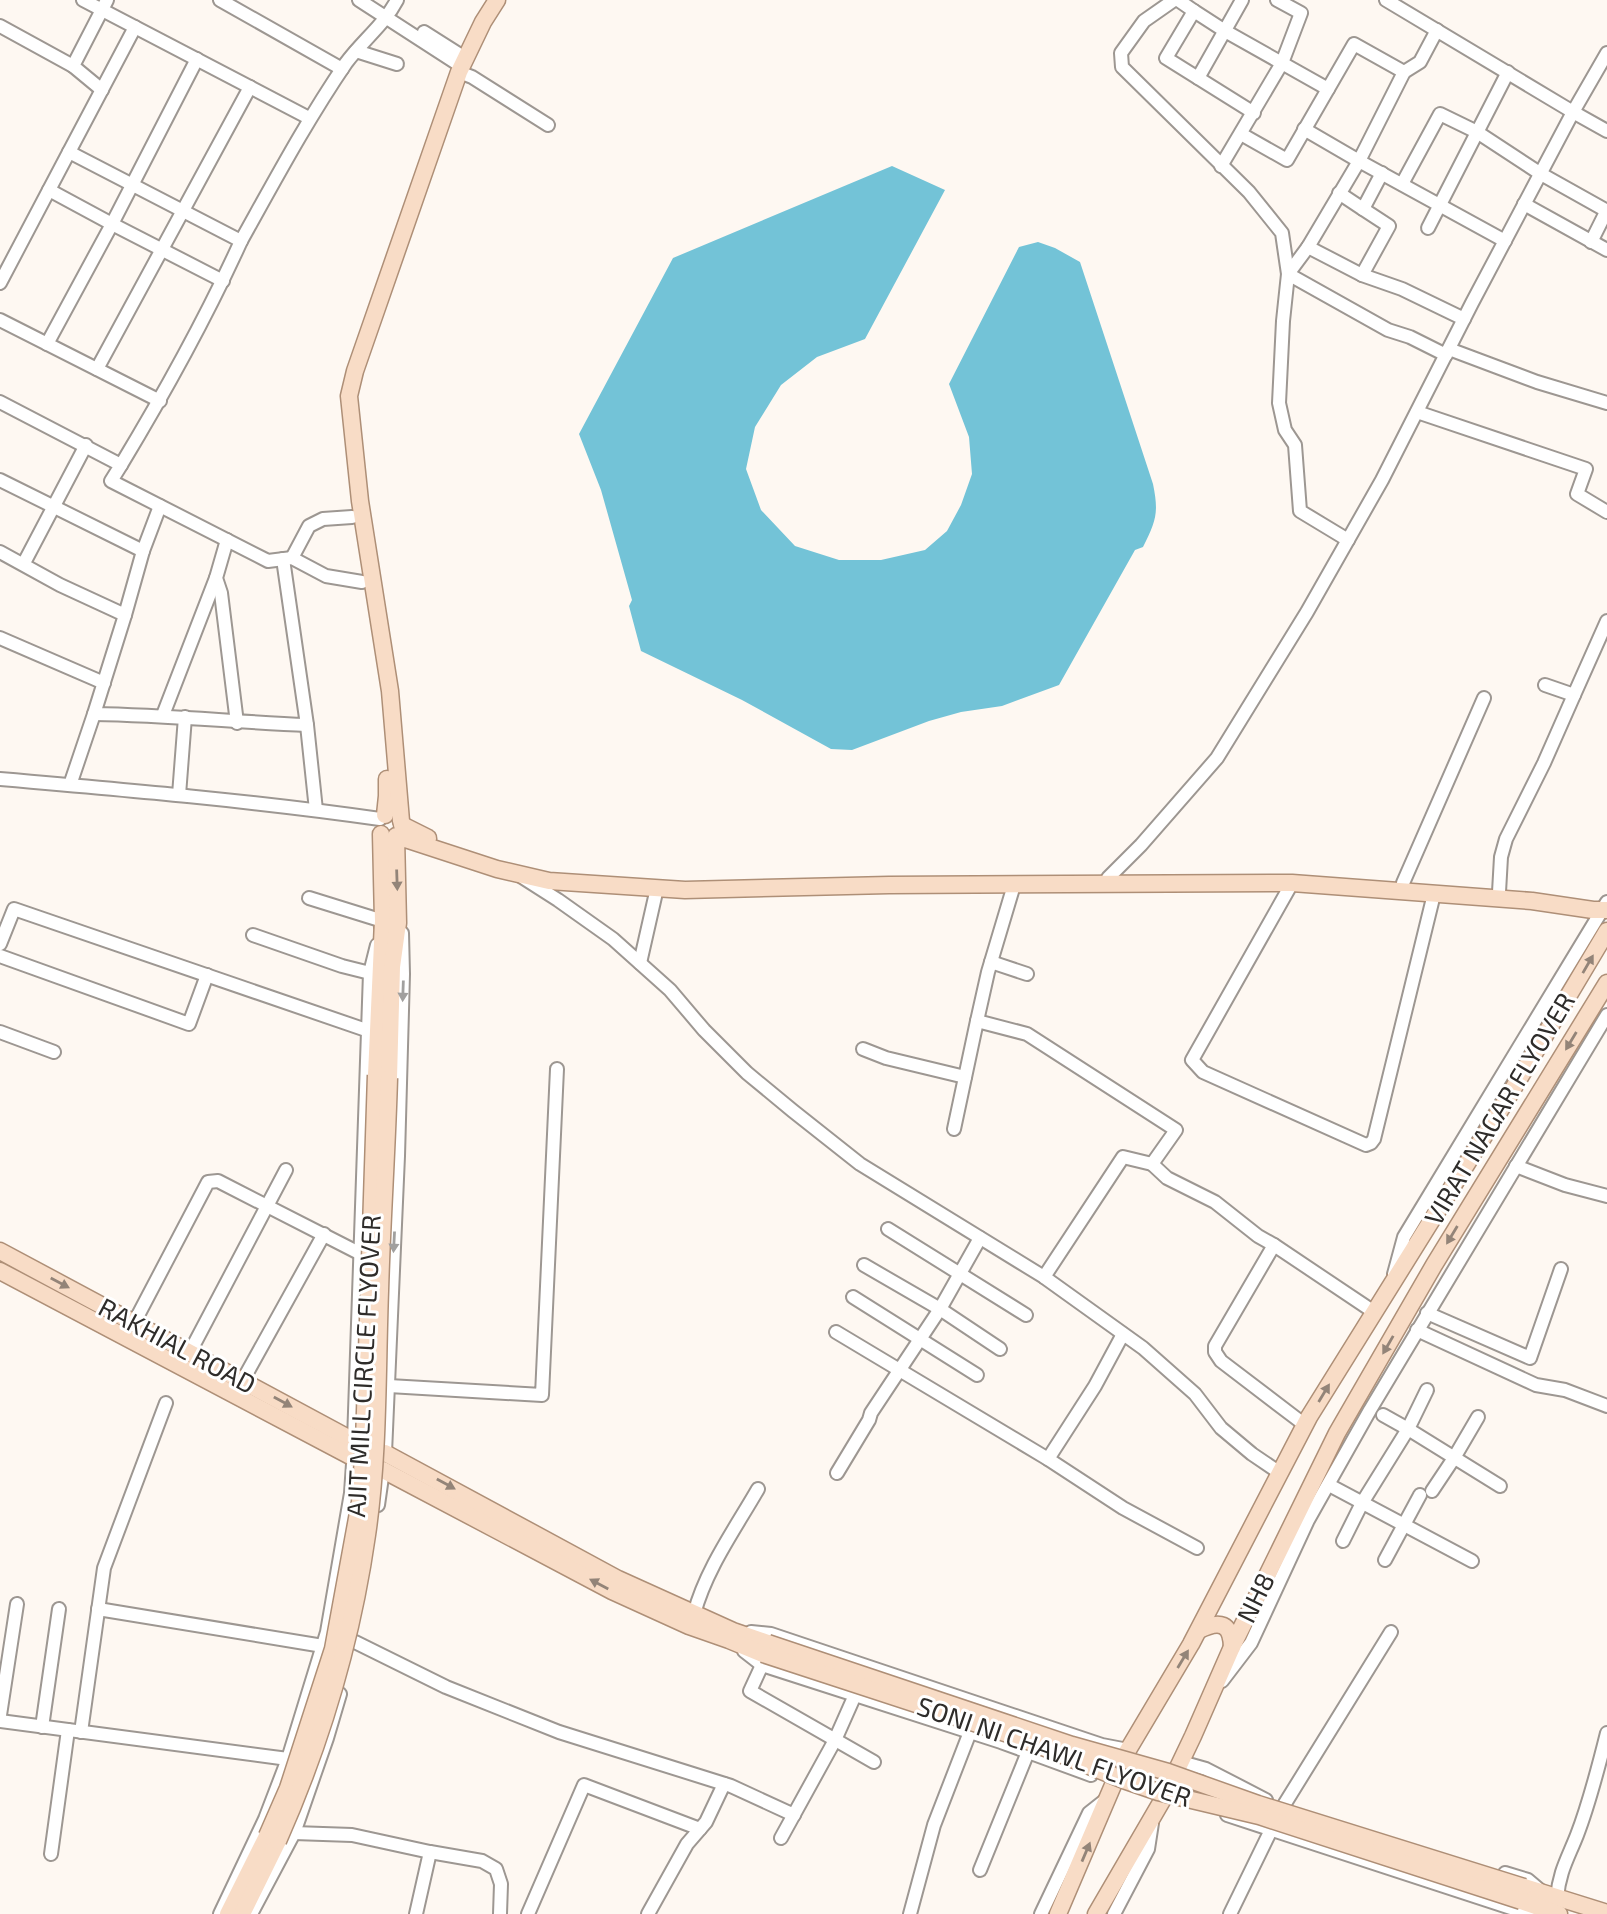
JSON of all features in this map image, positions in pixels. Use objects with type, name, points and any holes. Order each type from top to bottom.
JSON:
[{"type":"main road","points":[[389,825],[380,692],[352,517],[339,396],[344,368],[459,61],[487,0]]},
{"type":"main road","points":[[389,825],[390,691],[360,501],[349,396],[459,61],[497,0]]},
{"type":"main road","points":[[389,825],[550,881],[685,890],[1014,885],[1292,876],[1499,892],[1606,906]]},
{"type":"main road","name":"AJIT MILL CIRCLE FLYOVER","points":[[242,1914],[292,1777],[333,1649],[360,1502],[391,922],[389,825]]},
{"type":"main road","points":[[516,871],[685,883],[888,879],[1292,883],[1606,906]]},
{"type":"main road","name":"VIRAT NAGAR FLYOVER","points":[[1391,1286],[1607,931]]},
{"type":"main road","name":"VIRAT NAGAR FLYOVER","points":[[1422,1286],[1607,983]]},
{"type":"main road","name":"RAKHIAL ROAD","points":[[0,1251],[354,1441]]},
{"type":"main road","name":"RAKHIAL ROAD","points":[[0,1271],[354,1458]]},
{"type":"main road","name":"NH8","points":[[1058,1914],[1128,1750],[1199,1630],[1305,1425],[1391,1286]]},
{"type":"main road","name":"NH8","points":[[1096,1914],[1163,1799],[1232,1647],[1337,1433],[1422,1286]]},
{"type":"main road","points":[[385,1453],[618,1579],[694,1614],[731,1635]]},
{"type":"main road","points":[[383,1470],[612,1591],[689,1626],[731,1635]]},
{"type":"main road","points":[[1199,1630],[1209,1625],[1227,1628],[1231,1634],[1232,1647]]},
{"type":"main road","name":"SONI NI CHAWL FLYOVER","points":[[731,1635],[764,1654],[1023,1739],[1147,1788],[1259,1816],[1522,1894],[1548,1906],[1607,1913]]},
{"type":"main road","name":"AJIT MILL CIRCLE FLYOVER","points":[[228,1914],[270,1832]]},
{"type":"street","points":[[83,0],[105,5],[135,27],[309,118]]},
{"type":"street","points":[[220,0],[342,69]]},
{"type":"street","points":[[359,0],[392,10]]},
{"type":"street","points":[[373,0],[392,10],[459,61],[472,77],[548,125]]},
{"type":"street","points":[[1328,89],[1176,0],[1144,21],[1121,53],[1122,67],[1249,192],[1282,233],[1288,274],[1279,403],[1285,430],[1295,445],[1300,511],[1348,540]]},
{"type":"street","points":[[1198,78],[1242,0]]},
{"type":"street","points":[[1221,166],[1282,63],[1301,13],[1277,0]]},
{"type":"street","points":[[1386,0],[1607,131]]},
{"type":"street","points":[[73,66],[105,5]]},
{"type":"street","points":[[362,582],[326,576],[287,558],[268,561],[111,481],[160,401],[223,281],[241,240],[309,118],[342,69],[392,10]]},
{"type":"street","points":[[1194,11],[1166,58],[1254,113]]},
{"type":"street","points":[[0,26],[73,66],[102,90]]},
{"type":"street","points":[[0,283],[135,27]]},
{"type":"street","points":[[1288,274],[1308,247],[1359,161],[1404,72],[1420,62],[1437,30]]},
{"type":"street","points":[[1241,135],[1287,160],[1354,44],[1404,72]]},
{"type":"street","points":[[356,51],[397,64]]},
{"type":"street","points":[[1108,881],[1217,758],[1307,612],[1382,480],[1524,204],[1607,53]]},
{"type":"street","points":[[47,344],[197,60]]},
{"type":"street","points":[[1428,228],[1508,72]]},
{"type":"street","points":[[97,369],[250,87]]},
{"type":"street","points":[[1402,184],[1440,114],[1477,132],[1541,174],[1607,210],[1591,242]]},
{"type":"street","points":[[1304,129],[1505,241]]},
{"type":"street","points":[[69,152],[241,240]]},
{"type":"street","points":[[1363,209],[1382,173]]},
{"type":"street","points":[[49,190],[223,281]]},
{"type":"street","points":[[1339,193],[1389,226],[1362,275]]},
{"type":"street","points":[[1524,204],[1607,250]]},
{"type":"street","points":[[1308,247],[1362,275],[1402,289],[1464,319]]},
{"type":"street","points":[[0,251],[13,258]]},
{"type":"street","points":[[1288,274],[1388,330],[1536,382],[1607,403]]},
{"type":"street","points":[[0,320],[160,401]]},
{"type":"street","points":[[0,402],[121,465]]},
{"type":"street","points":[[1417,412],[1586,469],[1577,494],[1607,512]]},
{"type":"street","points":[[24,563],[86,445]]},
{"type":"street","points":[[0,480],[143,551]]},
{"type":"street","points":[[70,785],[143,551],[160,506]]},
{"type":"street","points":[[316,810],[287,558],[309,526],[323,519],[352,517]]},
{"type":"street","points":[[163,715],[216,578],[227,540]]},
{"type":"street","points":[[0,552],[60,585],[125,615]]},
{"type":"street","points":[[216,578],[221,593],[237,723]]},
{"type":"street","points":[[1499,892],[1501,857],[1506,839],[1544,763],[1607,621]]},
{"type":"street","points":[[0,638],[104,683]]},
{"type":"street","points":[[1545,685],[1574,695]]},
{"type":"street","points":[[1403,883],[1484,698]]},
{"type":"street","points":[[94,714],[163,715],[237,723],[307,725]]},
{"type":"street","points":[[179,795],[185,718]]},
{"type":"street","points":[[0,779],[316,810],[389,825]]},
{"type":"street","points":[[0,785],[389,825]]},
{"type":"street","points":[[516,871],[613,939],[670,990],[704,1030],[747,1073],[860,1164],[1044,1277],[1123,1334],[1195,1394],[1221,1428],[1280,1473]]},
{"type":"street","points":[[1292,883],[1192,1060],[1203,1072],[1366,1144],[1374,1139],[1434,894]]},
{"type":"street","points":[[954,1129],[990,962],[1014,885]]},
{"type":"street","points":[[640,963],[657,888]]},
{"type":"street","points":[[251,1914],[294,1833],[327,1738],[355,1642],[383,1470],[389,1386],[403,934],[391,922],[309,898]]},
{"type":"street","points":[[1391,1286],[1404,1237],[1606,906]]},
{"type":"street","points":[[0,944],[14,909],[369,1031]]},
{"type":"street","points":[[220,1914],[270,1832],[288,1759],[327,1632],[351,1493],[370,973],[391,922]]},
{"type":"street","points":[[253,935],[370,973]]},
{"type":"street","points":[[0,956],[189,1024],[208,975]]},
{"type":"street","points":[[990,962],[1027,974]]},
{"type":"street","points":[[1211,1696],[1251,1643],[1308,1520],[1427,1313],[1607,1015]]},
{"type":"street","points":[[977,1021],[1027,1034],[1176,1130],[1152,1164]]},
{"type":"street","points":[[0,1032],[54,1052]]},
{"type":"street","points":[[863,1049],[886,1058],[965,1077]]},
{"type":"street","points":[[389,1386],[542,1395],[557,1069]]},
{"type":"street","points":[[1044,1277],[1123,1157],[1152,1164],[1167,1178],[1215,1202],[1258,1236],[1374,1312]]},
{"type":"street","points":[[1516,1166],[1565,1185],[1607,1196]]},
{"type":"street","points":[[190,1352],[286,1170]]},
{"type":"street","points":[[134,1323],[208,1182],[218,1181],[361,1254]]},
{"type":"street","points":[[888,1229],[1026,1315]]},
{"type":"street","points":[[243,1380],[324,1234]]},
{"type":"street","points":[[837,1473],[871,1413],[940,1309],[980,1238]]},
{"type":"street","points":[[1274,1245],[1214,1352],[1221,1361],[1305,1425]]},
{"type":"street","points":[[864,1265],[940,1309],[1000,1349]]},
{"type":"street","points":[[1427,1313],[1530,1358],[1561,1269]]},
{"type":"street","points":[[1422,1286],[1438,1295]]},
{"type":"street","points":[[853,1297],[977,1375]]},
{"type":"street","points":[[1417,1330],[1536,1385],[1565,1390],[1607,1406]]},
{"type":"street","points":[[836,1332],[1048,1459],[1123,1508],[1197,1548]]},
{"type":"street","points":[[1048,1459],[1095,1386],[1123,1334]]},
{"type":"street","points":[[1343,1541],[1408,1430],[1427,1390]]},
{"type":"street","points":[[51,1854],[104,1568],[166,1403]]},
{"type":"street","points":[[1383,1415],[1500,1486]]},
{"type":"street","points":[[1385,1560],[1404,1526],[1454,1458],[1478,1417]]},
{"type":"street","points":[[354,1441],[385,1453]]},
{"type":"street","points":[[354,1458],[383,1470]]},
{"type":"street","points":[[1329,1485],[1472,1561]]},
{"type":"street","points":[[694,1614],[699,1596],[716,1562],[758,1489]]},
{"type":"street","points":[[0,1715],[17,1604]]},
{"type":"street","points":[[42,1727],[59,1609]]},
{"type":"street","points":[[98,1609],[323,1646]]},
{"type":"street","points":[[1283,1805],[1391,1632]]},
{"type":"street","points":[[731,1635],[771,1634],[1102,1745],[1128,1750]]},
{"type":"street","points":[[355,1642],[446,1687],[559,1732],[724,1784],[794,1815]]},
{"type":"street","points":[[874,1762],[750,1691],[764,1654],[855,1695],[1094,1776],[1111,1791],[1089,1813],[1041,1914]]},
{"type":"street","points":[[781,1838],[835,1740],[855,1695]]},
{"type":"street","points":[[0,1721],[288,1759]]},
{"type":"street","points":[[910,1914],[934,1825],[970,1732]]},
{"type":"street","points":[[1548,1906],[1577,1835],[1607,1733]]},
{"type":"street","points":[[980,1870],[1028,1752]]},
{"type":"street","points":[[1181,1762],[1206,1769],[1259,1797],[1528,1880],[1548,1906]]},
{"type":"street","points":[[648,1914],[687,1844],[706,1822],[724,1784]]},
{"type":"street","points":[[528,1914],[584,1785],[700,1829]]},
{"type":"street","points":[[1163,1799],[1221,1813],[1511,1908],[1548,1906]]},
{"type":"street","points":[[1114,1914],[1148,1849],[1153,1815]]},
{"type":"street","points":[[1230,1914],[1271,1830]]},
{"type":"street","points":[[270,1832],[352,1835],[482,1861],[496,1869],[501,1884],[500,1914]]},
{"type":"street","points":[[416,1914],[430,1852]]},
{"type":"water","points":[[892,166],[945,190],[865,339],[817,357],[781,385],[755,427],[746,469],[761,510],[795,546],[839,560],[881,560],[925,550],[947,531],[961,505],[972,474],[969,437],[949,384],[1019,247],[1038,242],[1080,262],[1153,484],[1156,510],[1143,547],[1135,550],[1059,685],[1002,706],[961,712],[929,721],[852,750],[831,749],[742,700],[641,651],[629,606],[632,600],[601,490],[579,434],[673,258]]}]
